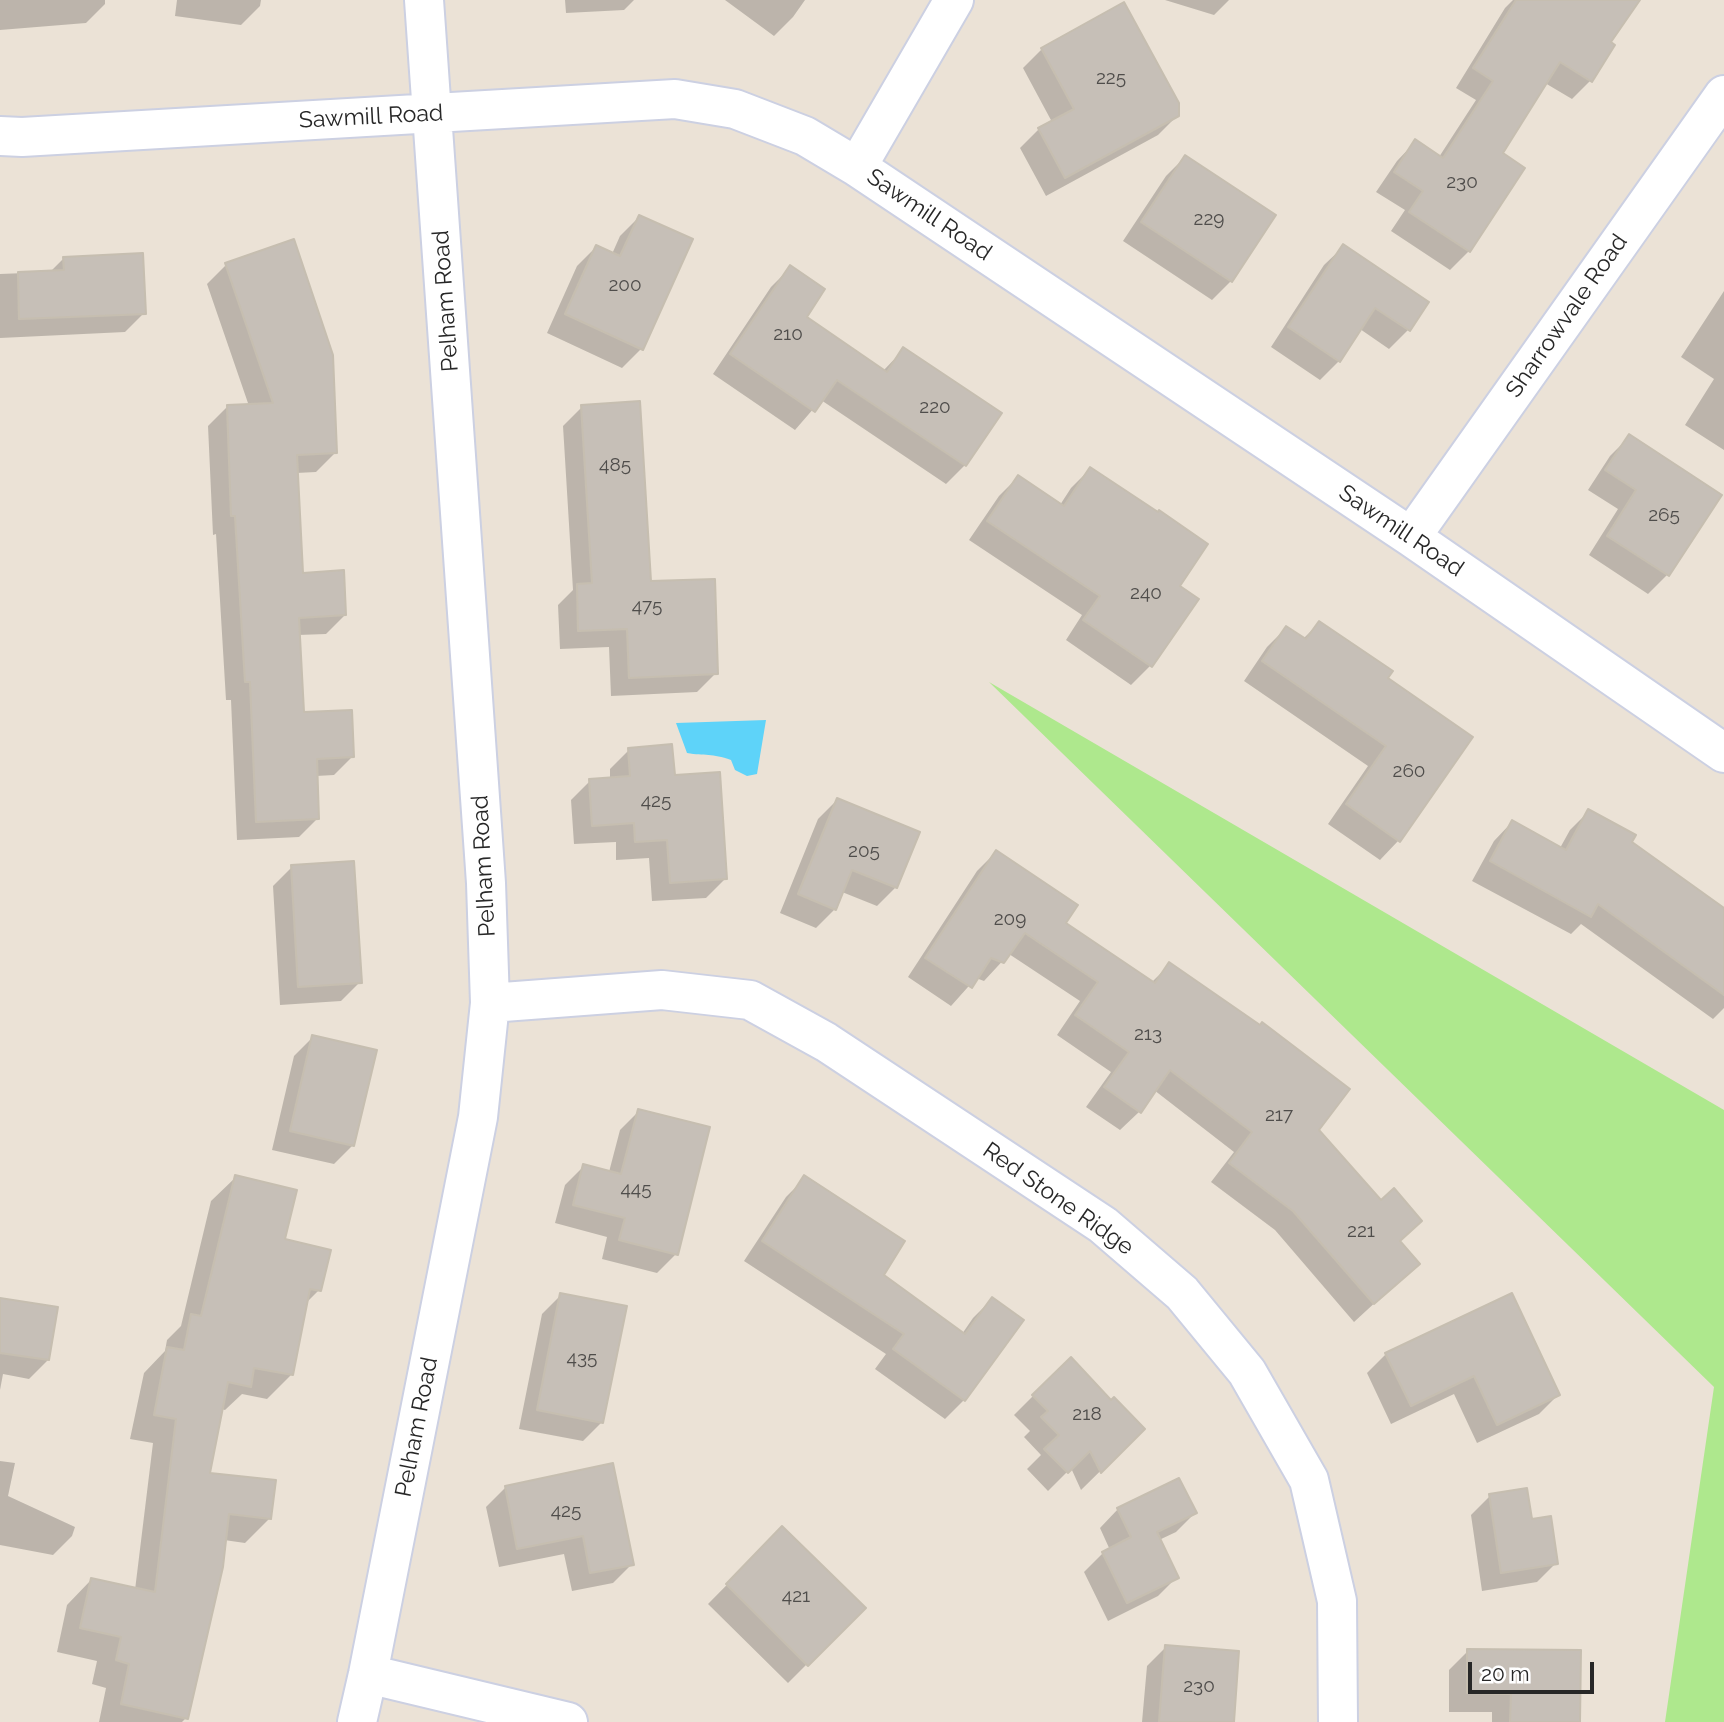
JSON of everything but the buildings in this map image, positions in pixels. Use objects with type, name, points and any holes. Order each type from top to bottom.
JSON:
[{"type":"street","name":"Pelham Road","points":[[357,1722],[478,1117],[490,1003],[486,869],[424,0]]},
{"type":"street","points":[[857,167],[954,0]]},
{"type":"street","name":"Sharrowvale Road","points":[[1411,537],[1724,96]]},
{"type":"street","name":"Sawmill Road","points":[[0,136],[675,99],[735,109],[805,136],[857,167],[1411,537],[1724,753]]},
{"type":"street","name":"Red Stone Ridge","points":[[490,1003],[662,990],[750,1000],[826,1042],[1103,1224],[1182,1293],[1247,1372],[1309,1480],[1337,1601],[1338,1722]]},
{"type":"street","points":[[368,1674],[568,1722]]},
{"type":"green space","points":[[989,682],[1724,1110],[1724,1722],[1665,1722],[1714,1387]]},
{"type":"water","points":[[766,720],[757,774],[747,776],[735,770],[731,760],[687,753],[676,723]]}]
